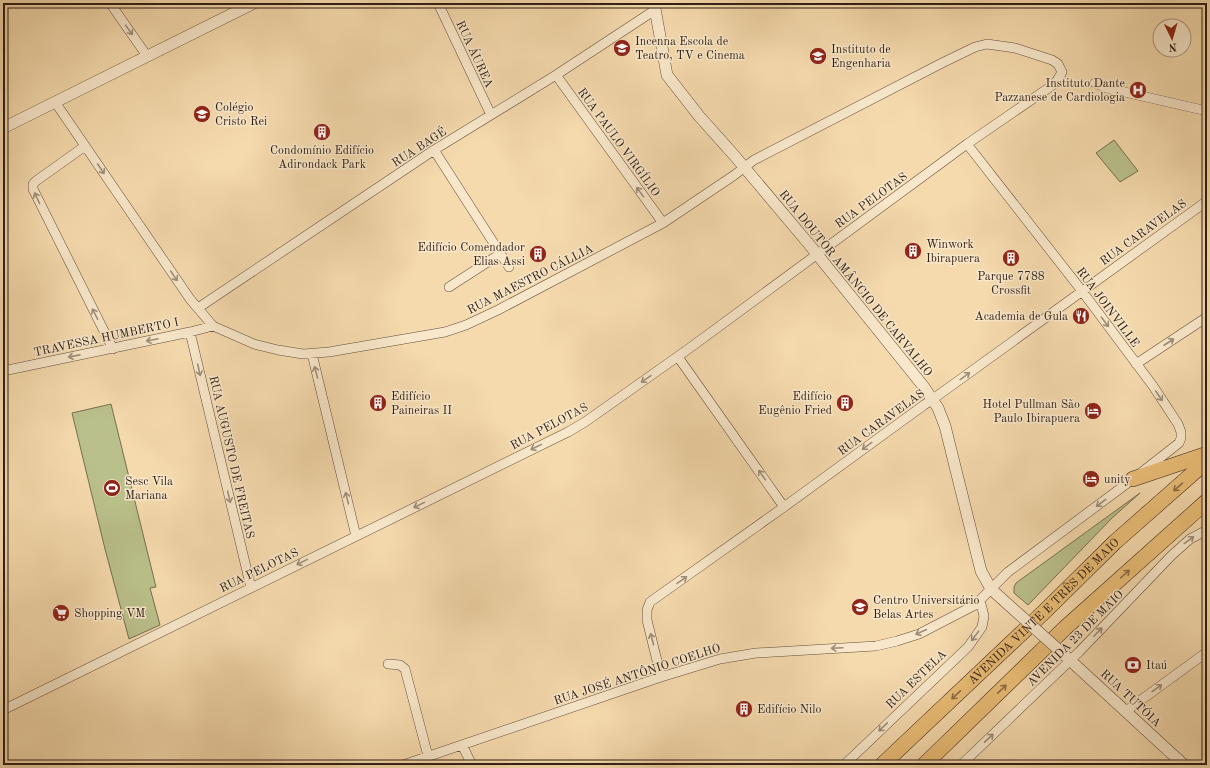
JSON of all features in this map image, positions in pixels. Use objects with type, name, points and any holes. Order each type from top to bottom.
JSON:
[{"type":"highway","points":[[1133,479],[1207,454]]},
{"type":"highway","name":"AVENIDA VINTE E TRÊS DE MAIO","points":[[882,765],[1115,542],[1207,461]]},
{"type":"highway","points":[[924,765],[1065,628],[1207,501]]},
{"type":"highway","points":[[1188,518],[1207,513]]},
{"type":"street","points":[[110,3],[147,56]]},
{"type":"street","points":[[3,128],[254,3]]},
{"type":"street","name":"RUA ÁUREA","points":[[438,3],[491,115]]},
{"type":"street","name":"RUA BAGÉ","points":[[198,308],[434,150],[556,75],[654,6]]},
{"type":"street","name":"RUA DOUTOR AMÂNCIO DE CARVALHO","points":[[654,6],[667,76],[699,116],[818,254],[933,399],[945,426],[981,571],[991,589],[1060,651]]},
{"type":"street","name":"RUA MAESTRO CÁLLIA","points":[[55,102],[182,286],[213,326],[254,344],[278,350],[312,354],[444,332],[466,325],[498,310],[664,223],[754,160],[942,63],[975,48],[987,44],[1015,48],[1052,60],[1058,64],[1062,72],[1057,81]]},
{"type":"street","name":"RUA PAULO VIRGÍLIO","points":[[556,75],[664,223]]},
{"type":"street","name":"RUA PELOTAS","points":[[3,710],[568,432],[585,422],[678,357],[968,144],[1057,81]]},
{"type":"street","points":[[1095,82],[1107,88],[1207,111]]},
{"type":"street","name":"RUA JOINVILLE","points":[[968,144],[1082,291],[1178,424],[1181,432],[1179,443],[1133,479]]},
{"type":"street","points":[[85,146],[36,181],[33,184],[33,189],[113,349]]},
{"type":"street","points":[[434,150],[509,267]]},
{"type":"street","name":"RUA CARAVELAS","points":[[661,677],[647,620],[647,610],[650,602],[1207,201]]},
{"type":"street","points":[[449,287],[500,254]]},
{"type":"street","points":[[1136,364],[1207,317]]},
{"type":"street","name":"TRAVESSA HUMBERTO I","points":[[3,371],[113,349],[213,326]]},
{"type":"street","name":"RUA AUGUSTO DE FREITAS","points":[[190,332],[251,588]]},
{"type":"street","points":[[312,354],[356,536]]},
{"type":"street","points":[[678,357],[784,507]]},
{"type":"street","name":"RUA JOSÉ ANTÔNIO COELHO","points":[[403,765],[661,677],[720,659],[756,653],[876,646],[919,634],[964,611],[980,600],[1008,572],[1133,479]]},
{"type":"street","name":"AVENIDA 23 DE MAIO","points":[[961,765],[1070,660],[1172,555],[1190,539],[1207,530]]},
{"type":"street","name":"RUA ESTELA","points":[[844,765],[968,646],[982,628],[984,616],[980,600]]},
{"type":"street","name":"RUA TUTÓIA","points":[[1060,651],[1184,765]]},
{"type":"street","points":[[1126,711],[1207,652]]},
{"type":"street","points":[[388,664],[400,665],[405,669],[428,756]]},
{"type":"street","points":[[462,745],[472,765]]},
{"type":"green space","points":[[1114,140],[1138,171],[1120,182],[1096,153]]},
{"type":"green space","points":[[111,404],[156,587],[150,588],[160,625],[129,639],[105,549],[72,413]]},
{"type":"green space","points":[[1140,493],[1112,518],[1028,605],[1014,593],[1016,583]]},
{"type":"place","name":"Incenna Escola de Teatro, TV e Cinema","points":[[622,48]]},
{"type":"place","name":"Instituto de Engenharia","points":[[818,56]]},
{"type":"place","name":"Instituto Dante Pazzanese de Cardiologia","points":[[1138,90]]},
{"type":"place","name":"Colégio Cristo Rei","points":[[202,114]]},
{"type":"place","name":"Condomínio Edifício Adirondack Park","points":[[322,132]]},
{"type":"place","name":"Winwork Ibirapuera","points":[[913,251]]},
{"type":"place","name":"Edifício Comendador Elias Assi","points":[[538,254]]},
{"type":"place","name":"Parque 7788 Crossfit","points":[[1011,258]]},
{"type":"place","name":"Academia de Gula","points":[[1081,316]]},
{"type":"place","name":"Edifício Paineiras II","points":[[378,403]]},
{"type":"place","name":"Edifício Eugênio Fried","points":[[845,403]]},
{"type":"place","name":"Hotel Pullman São Paulo Ibirapuera","points":[[1093,411]]},
{"type":"place","name":"unity","points":[[1091,479]]},
{"type":"place","name":"Sesc Vila Mariana","points":[[112,488]]},
{"type":"place","name":"Centro Universitário Belas Artes","points":[[860,607]]},
{"type":"place","name":"Shopping VM","points":[[61,613]]},
{"type":"place","name":"Itaú","points":[[1133,665]]},
{"type":"place","name":"Edifício Nilo","points":[[744,709]]}]
